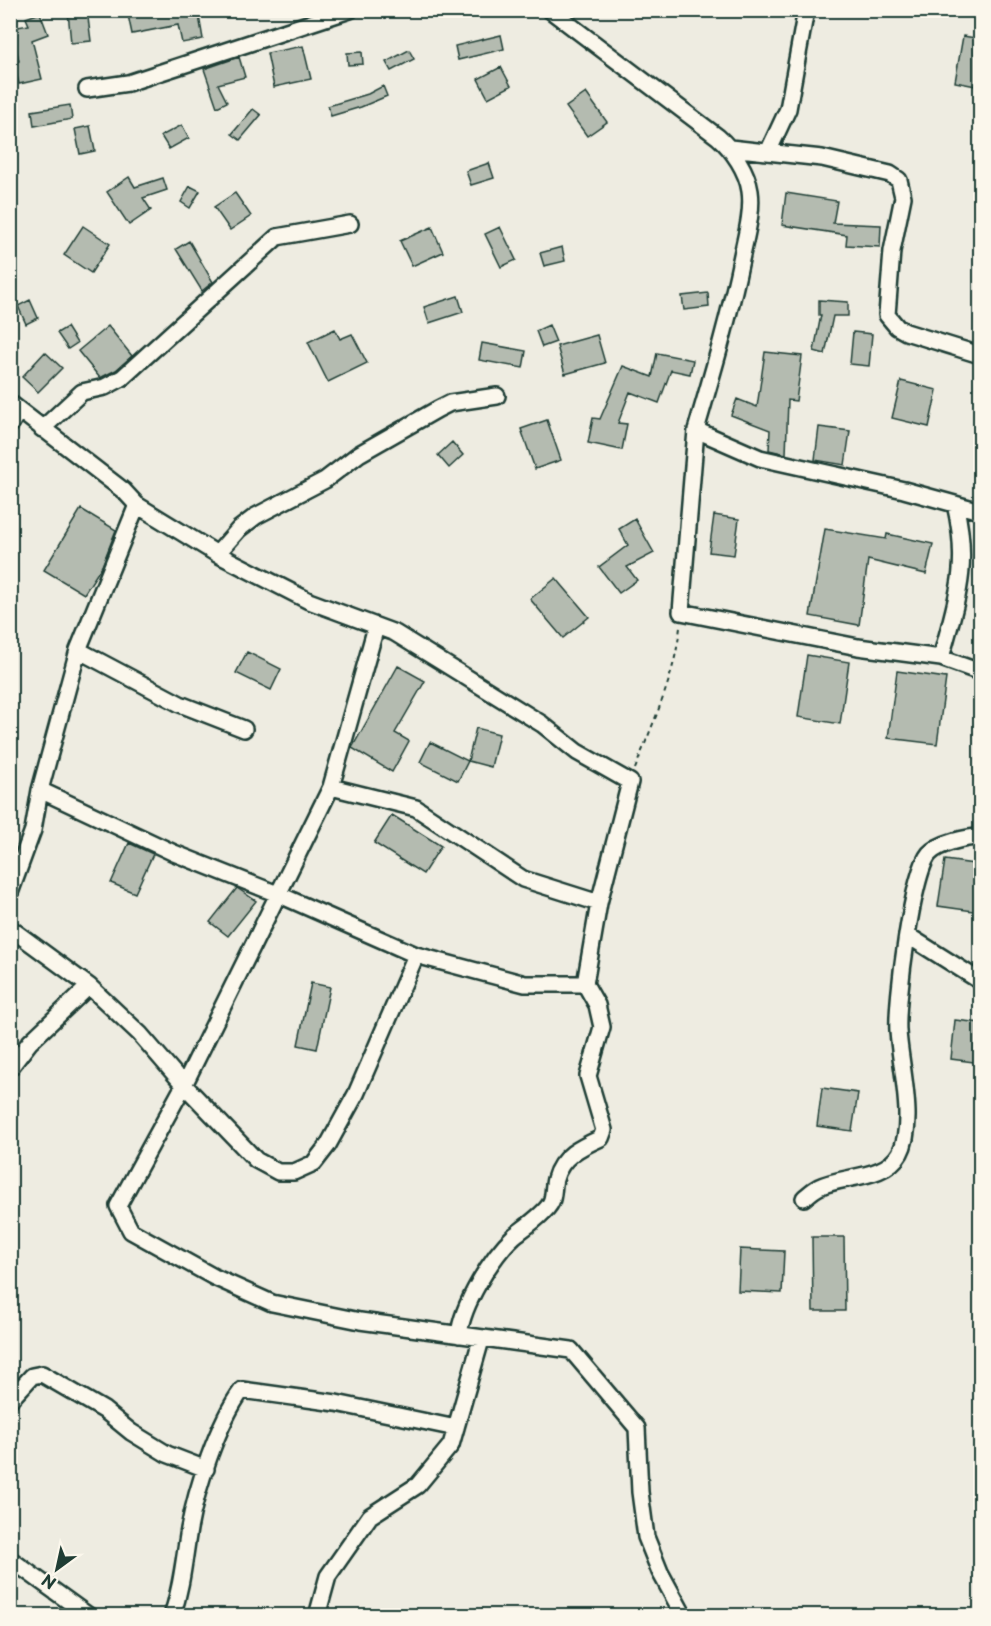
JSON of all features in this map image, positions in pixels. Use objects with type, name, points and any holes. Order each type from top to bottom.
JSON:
[{"type":"street","points":[[87,89],[128,83],[350,10]]},
{"type":"street","points":[[550,10],[730,148],[748,181],[751,194],[747,232],[723,336],[696,430],[681,612],[858,647],[941,658],[981,672]]},
{"type":"street","points":[[768,152],[788,109],[806,10]]},
{"type":"street","points":[[730,148],[822,158],[890,174],[899,180],[903,197],[892,251],[886,315],[897,327],[906,332],[981,355]]},
{"type":"street","points":[[42,429],[81,392],[105,387],[122,378],[277,237],[350,224]]},
{"type":"street","points":[[217,554],[239,529],[256,516],[326,480],[359,454],[438,408],[450,403],[497,396]]},
{"type":"street","points":[[10,425],[15,407],[124,491],[137,505],[217,554],[309,601],[395,633],[542,724],[577,752],[630,782],[599,903],[585,984],[597,1005],[602,1027],[588,1076],[604,1130],[601,1138],[564,1159],[556,1174],[551,1202],[512,1238],[488,1271],[467,1302],[461,1319],[459,1335]]},
{"type":"street","points":[[696,430],[759,458],[981,511]]},
{"type":"street","points":[[941,658],[963,570],[962,534],[955,504]]},
{"type":"street","points":[[10,892],[33,830],[40,790],[78,650],[137,505]]},
{"type":"street","points":[[376,627],[331,787],[184,1085],[118,1206],[130,1231],[214,1277],[272,1303],[360,1321],[481,1340],[571,1350],[609,1398],[632,1419],[637,1428],[640,1492],[646,1537],[660,1572],[684,1616]]},
{"type":"street","points":[[78,650],[180,704],[244,729]]},
{"type":"street","points":[[331,787],[416,808],[523,879],[599,903]]},
{"type":"street","points":[[40,790],[174,853],[280,894],[416,956],[525,984],[585,984]]},
{"type":"street","points":[[804,1198],[823,1185],[881,1169],[893,1162],[900,1152],[907,1123],[898,1017],[907,935],[922,868],[930,853],[953,843],[981,837]]},
{"type":"street","points":[[10,928],[89,986],[140,1034],[184,1085],[256,1160],[278,1172],[294,1172],[314,1163],[328,1145],[356,1094],[416,956]]},
{"type":"street","points":[[907,935],[981,981]]},
{"type":"street","points":[[10,1068],[30,1042],[89,986]]},
{"type":"street","points":[[317,1616],[328,1575],[370,1516],[418,1485],[451,1445],[481,1340]]},
{"type":"street","points":[[10,1400],[32,1376],[42,1374],[104,1410],[131,1432],[167,1454],[206,1469]]},
{"type":"street","points":[[172,1616],[182,1588],[189,1529],[206,1469],[233,1402],[242,1390],[336,1403],[456,1428]]},
{"type":"street","points":[[10,1559],[89,1616]]},
{"type":"path","points":[[630,782],[655,722],[677,655],[681,612]]},
{"type":"building","points":[[87,10],[91,41],[71,43],[68,12]]},
{"type":"building","points":[[127,10],[157,10],[158,14],[198,10],[203,39],[182,43],[178,25],[132,34]]},
{"type":"building","points":[[40,13],[48,34],[32,40],[42,79],[19,84],[14,63],[19,61],[12,28],[29,25],[26,18]]},
{"type":"building","points":[[501,35],[504,49],[458,60],[455,46]]},
{"type":"building","points":[[963,36],[981,39],[981,87],[955,82]]},
{"type":"building","points":[[303,46],[311,79],[274,87],[267,53]]},
{"type":"building","points":[[409,50],[414,59],[391,71],[386,62]]},
{"type":"building","points":[[362,52],[363,64],[348,65],[347,53]]},
{"type":"building","points":[[239,57],[245,77],[218,84],[227,102],[217,107],[204,69]]},
{"type":"building","points":[[501,67],[511,86],[488,98],[478,79]]},
{"type":"building","points":[[383,86],[387,96],[331,116],[328,106],[368,94]]},
{"type":"building","points":[[586,93],[607,122],[587,136],[566,107]]},
{"type":"building","points":[[70,105],[72,119],[34,126],[32,111]]},
{"type":"building","points":[[253,109],[261,115],[240,140],[232,134]]},
{"type":"building","points":[[182,125],[189,138],[169,149],[161,136]]},
{"type":"building","points":[[90,126],[95,151],[80,154],[75,129]]},
{"type":"building","points":[[489,163],[494,178],[471,185],[466,171]]},
{"type":"building","points":[[129,177],[135,187],[163,178],[167,190],[143,198],[151,210],[129,225],[107,192]]},
{"type":"building","points":[[190,186],[200,191],[190,208],[181,202]]},
{"type":"building","points":[[235,193],[251,216],[230,230],[214,207]]},
{"type":"building","points":[[786,193],[837,201],[833,223],[881,225],[880,247],[846,245],[847,235],[782,225]]},
{"type":"building","points":[[83,226],[110,244],[91,273],[64,255]]},
{"type":"building","points":[[432,227],[443,252],[412,266],[400,241]]},
{"type":"building","points":[[500,227],[516,260],[501,267],[485,234]]},
{"type":"building","points":[[189,241],[213,282],[202,291],[176,249]]},
{"type":"building","points":[[562,247],[565,261],[544,266],[540,253]]},
{"type":"building","points":[[708,293],[709,307],[684,310],[682,296]]},
{"type":"building","points":[[458,296],[463,312],[429,323],[424,307]]},
{"type":"building","points":[[30,300],[38,318],[26,324],[18,306]]},
{"type":"building","points":[[819,300],[848,302],[848,316],[833,316],[825,354],[814,351],[821,315],[819,315]]},
{"type":"building","points":[[549,325],[556,342],[542,347],[536,331]]},
{"type":"building","points":[[108,326],[132,356],[116,370],[100,378],[78,351]]},
{"type":"building","points":[[67,327],[77,343],[68,349],[57,333]]},
{"type":"building","points":[[335,329],[340,339],[352,334],[367,363],[328,382],[308,342]]},
{"type":"building","points":[[853,332],[872,334],[869,366],[850,364]]},
{"type":"building","points":[[597,335],[605,363],[565,374],[557,346]]},
{"type":"building","points":[[482,343],[526,351],[523,368],[479,360]]},
{"type":"building","points":[[45,352],[62,368],[38,392],[22,377]]},
{"type":"building","points":[[765,352],[802,356],[796,401],[788,400],[786,454],[769,450],[770,430],[731,415],[737,399],[757,407]]},
{"type":"building","points":[[657,353],[693,360],[690,374],[671,370],[659,403],[630,392],[618,423],[627,424],[622,450],[588,443],[593,418],[600,419],[623,366],[652,377]]},
{"type":"building","points":[[901,381],[937,390],[929,427],[892,418]]},
{"type":"building","points":[[547,420],[561,460],[535,469],[521,429]]},
{"type":"building","points":[[819,427],[850,431],[845,465],[815,460]]},
{"type":"building","points":[[452,442],[463,455],[449,468],[438,455]]},
{"type":"building","points":[[81,509],[116,530],[102,566],[84,594],[44,570]]},
{"type":"building","points":[[714,515],[739,519],[734,555],[709,552]]},
{"type":"building","points":[[635,519],[654,553],[627,567],[637,580],[619,593],[599,567],[628,545],[619,529]]},
{"type":"building","points":[[825,529],[886,539],[887,534],[933,544],[926,574],[868,560],[859,625],[810,616]]},
{"type":"building","points":[[556,578],[589,617],[563,638],[530,599]]},
{"type":"building","points":[[247,652],[281,669],[271,690],[236,673]]},
{"type":"building","points":[[807,655],[849,662],[840,724],[798,717]]},
{"type":"building","points":[[398,666],[425,681],[395,733],[409,741],[392,772],[352,748]]},
{"type":"building","points":[[897,671],[946,678],[937,744],[888,738]]},
{"type":"building","points":[[476,728],[499,734],[491,767],[468,761]]},
{"type":"building","points":[[430,742],[468,761],[458,781],[420,762]]},
{"type":"building","points":[[392,815],[441,846],[423,874],[374,843]]},
{"type":"building","points":[[129,843],[153,854],[135,893],[111,883]]},
{"type":"building","points":[[945,860],[981,865],[980,912],[938,906]]},
{"type":"building","points":[[237,888],[256,901],[228,936],[210,922]]},
{"type":"building","points":[[311,983],[330,987],[317,1049],[298,1045]]},
{"type":"building","points":[[955,1020],[981,1023],[981,1063],[951,1059]]},
{"type":"building","points":[[822,1088],[858,1093],[852,1131],[817,1126]]},
{"type":"building","points":[[812,1237],[844,1237],[845,1311],[813,1311]]},
{"type":"building","points":[[740,1249],[784,1251],[782,1293],[738,1291]]}]
